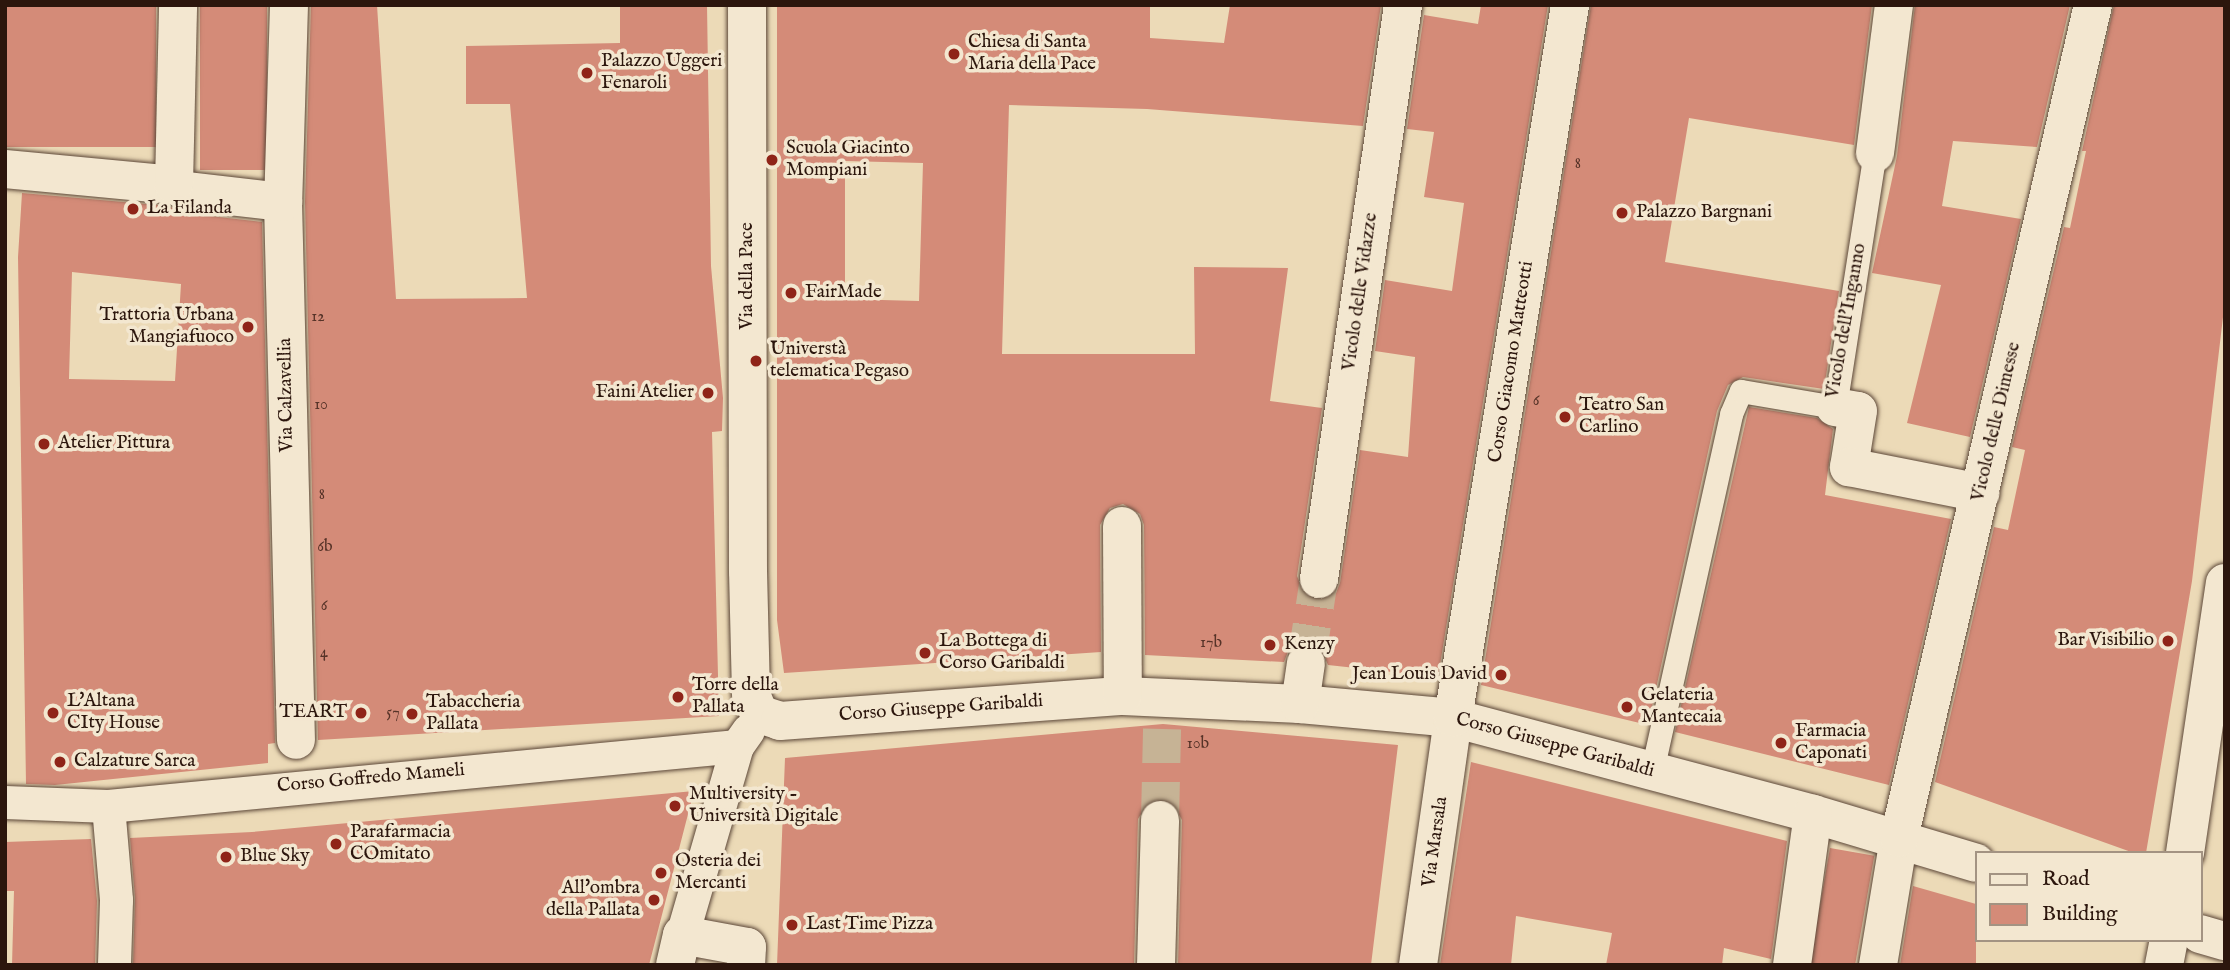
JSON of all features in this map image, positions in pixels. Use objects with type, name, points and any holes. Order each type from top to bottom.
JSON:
[{"type":"street","points":[[174,185],[178,5]]},
{"type":"street","name":"Via Calzavellia","points":[[289,5],[283,202],[297,785]]},
{"type":"street","name":"Via della Pace","points":[[747,5],[748,571],[751,694],[759,714]]},
{"type":"street","name":"Vicolo delle Vidazze","points":[[1319,579],[1403,5]]},
{"type":"street","name":"Corso Giacomo Matteotti","points":[[1453,719],[1570,5]]},
{"type":"street","name":"Vicolo dell'Inganno","points":[[1875,153],[1894,5]]},
{"type":"street","name":"Vicolo delle Dimesse","points":[[1878,965],[1899,838],[2093,5]]},
{"type":"street","points":[[5,169],[174,185],[283,202]]},
{"type":"street","points":[[1835,407],[1858,411],[1849,467],[1980,493]]},
{"type":"street","points":[[1122,526],[1123,696]]},
{"type":"street","points":[[2185,851],[2225,583]]},
{"type":"street","points":[[1300,704],[1306,663]]},
{"type":"street","name":"Corso Giuseppe Garibaldi","points":[[759,714],[780,721],[1123,696],[1162,714],[1300,704],[1453,719],[1813,814],[1974,862]]},
{"type":"street","points":[[746,965],[747,947],[679,950],[737,746],[759,714]]},
{"type":"street","name":"Via Marsala","points":[[1419,965],[1453,719]]},
{"type":"street","name":"Corso Goffredo Mameli","points":[[5,802],[108,806],[297,785],[737,746]]},
{"type":"street","points":[[108,806],[116,900],[114,965]]},
{"type":"street","points":[[1792,965],[1813,814]]},
{"type":"street","points":[[1156,965],[1160,820]]},
{"type":"street","points":[[2202,935],[2225,941]]},
{"type":"street","points":[[2164,965],[2169,942]]},
{"type":"lane","name":"Vicolo dell'Inganno","points":[[1652,771],[1731,414],[1741,391],[1835,407],[1875,153]]},
{"type":"building","points":[[5,5],[156,5],[156,147],[5,147]]},
{"type":"building","points":[[200,5],[267,5],[267,170],[200,170]]},
{"type":"building","points":[[311,5],[377,5],[396,299],[527,298],[510,104],[466,104],[466,46],[620,43],[620,5],[707,5],[711,266],[723,398],[722,431],[712,432],[719,716],[318,740],[305,202]]},
{"type":"building","points":[[777,5],[1150,5],[1150,38],[1224,43],[1230,5],[1381,5],[1363,126],[1147,109],[1009,105],[1002,354],[1195,354],[1194,267],[1288,268],[1270,401],[1322,408],[1297,576],[1305,596],[1317,601],[1336,593],[1340,583],[1360,450],[1408,457],[1415,357],[1375,351],[1385,280],[1452,291],[1464,203],[1424,197],[1434,132],[1407,129],[1424,15],[1478,24],[1481,5],[1548,5],[1438,677],[1328,665],[1320,646],[1308,641],[1289,649],[1284,662],[1145,655],[1144,525],[1140,514],[1123,504],[1110,508],[1100,525],[1101,652],[784,673],[777,620]],"holes":[[[845,161],[923,163],[919,301],[845,299]]]},
{"type":"building","points":[[1591,5],[1872,5],[1854,145],[1689,118],[1665,262],[1839,291],[1824,389],[1743,377],[1728,385],[1717,411],[1648,725],[1481,685]]},
{"type":"building","points":[[1915,5],[2070,5],[2037,147],[1953,141],[1942,206],[2021,219],[1970,437],[1907,423],[1941,285],[1872,273],[1897,156]]},
{"type":"building","points":[[2114,5],[2225,5],[2225,300],[2192,581],[2146,851],[2128,851],[1935,782],[1994,527],[2008,530],[2025,450],[2012,447],[2064,227],[2070,228],[2086,151],[2082,151]]},
{"type":"building","points":[[22,193],[168,206],[184,213],[262,222],[275,743],[268,744],[268,763],[55,785],[26,784],[18,257]],"holes":[[[72,272],[181,284],[175,381],[69,379]]]},
{"type":"building","points":[[1749,407],[1817,418],[1833,429],[1825,495],[1951,519],[1889,785],[1675,732]]},
{"type":"building","points":[[1163,724],[1398,745],[1371,965],[1178,965],[1182,820],[1172,802],[1160,798],[1149,801],[1138,819],[1134,965],[777,965],[785,758]]},
{"type":"building","points":[[1471,762],[1787,841],[1771,959],[1724,948],[1722,965],[1606,965],[1612,933],[1516,916],[1511,965],[1440,965]]},
{"type":"building","points":[[694,791],[649,965],[133,965],[135,898],[130,838],[252,832]]},
{"type":"building","points":[[91,839],[97,901],[95,965],[12,965],[14,891],[5,891],[5,842]]},
{"type":"building","points":[[1830,848],[1874,856],[1855,965],[1810,964]]},
{"type":"building","points":[[1913,886],[1974,903],[1976,965],[1900,965]]},
{"type":"tunnel","points":[[1306,663],[1319,579]]},
{"type":"tunnel","points":[[1160,820],[1162,729]]},
{"type":"place","name":"Chiesa di Santa Maria della Pace","points":[[954,54]]},
{"type":"place","name":"Palazzo Uggeri Fenaroli","points":[[587,73]]},
{"type":"place","name":"Scuola Giacinto Mompiani","points":[[772,160]]},
{"type":"place","name":"La Filanda","points":[[133,209]]},
{"type":"place","name":"Palazzo Bargnani","points":[[1622,213]]},
{"type":"place","name":"FairMade","points":[[791,293]]},
{"type":"place","name":"Trattoria Urbana Mangiafuoco","points":[[248,327]]},
{"type":"place","name":"Universtà telematica Pegaso","points":[[756,361]]},
{"type":"place","name":"Faini Atelier","points":[[708,393]]},
{"type":"place","name":"Teatro San Carlino","points":[[1565,417]]},
{"type":"place","name":"Atelier Pittura","points":[[44,444]]},
{"type":"place","name":"Bar Visibilio","points":[[2168,641]]},
{"type":"place","name":"Kenzy","points":[[1270,645]]},
{"type":"place","name":"La Bottega di Corso Garibaldi","points":[[925,653]]},
{"type":"place","name":"Jean Louis David","points":[[1501,675]]},
{"type":"place","name":"Torre della Pallata","points":[[678,697]]},
{"type":"place","name":"Gelateria Mantecaia","points":[[1627,707]]},
{"type":"place","name":"L'Altana CIty House","points":[[53,713]]},
{"type":"place","name":"TEART","points":[[361,713]]},
{"type":"place","name":"Tabaccheria Pallata","points":[[412,714]]},
{"type":"place","name":"Farmacia Caponati","points":[[1781,743]]},
{"type":"place","name":"Calzature Sarca","points":[[60,762]]},
{"type":"place","name":"Multiversity - Università Digitale","points":[[675,806]]},
{"type":"place","name":"Parafarmacia COmitato","points":[[336,844]]},
{"type":"place","name":"Blue Sky","points":[[226,857]]},
{"type":"place","name":"Osteria dei Mercanti","points":[[661,873]]},
{"type":"place","name":"All'ombra della Pallata","points":[[654,900]]},
{"type":"place","name":"Last Time Pizza","points":[[792,925]]}]
